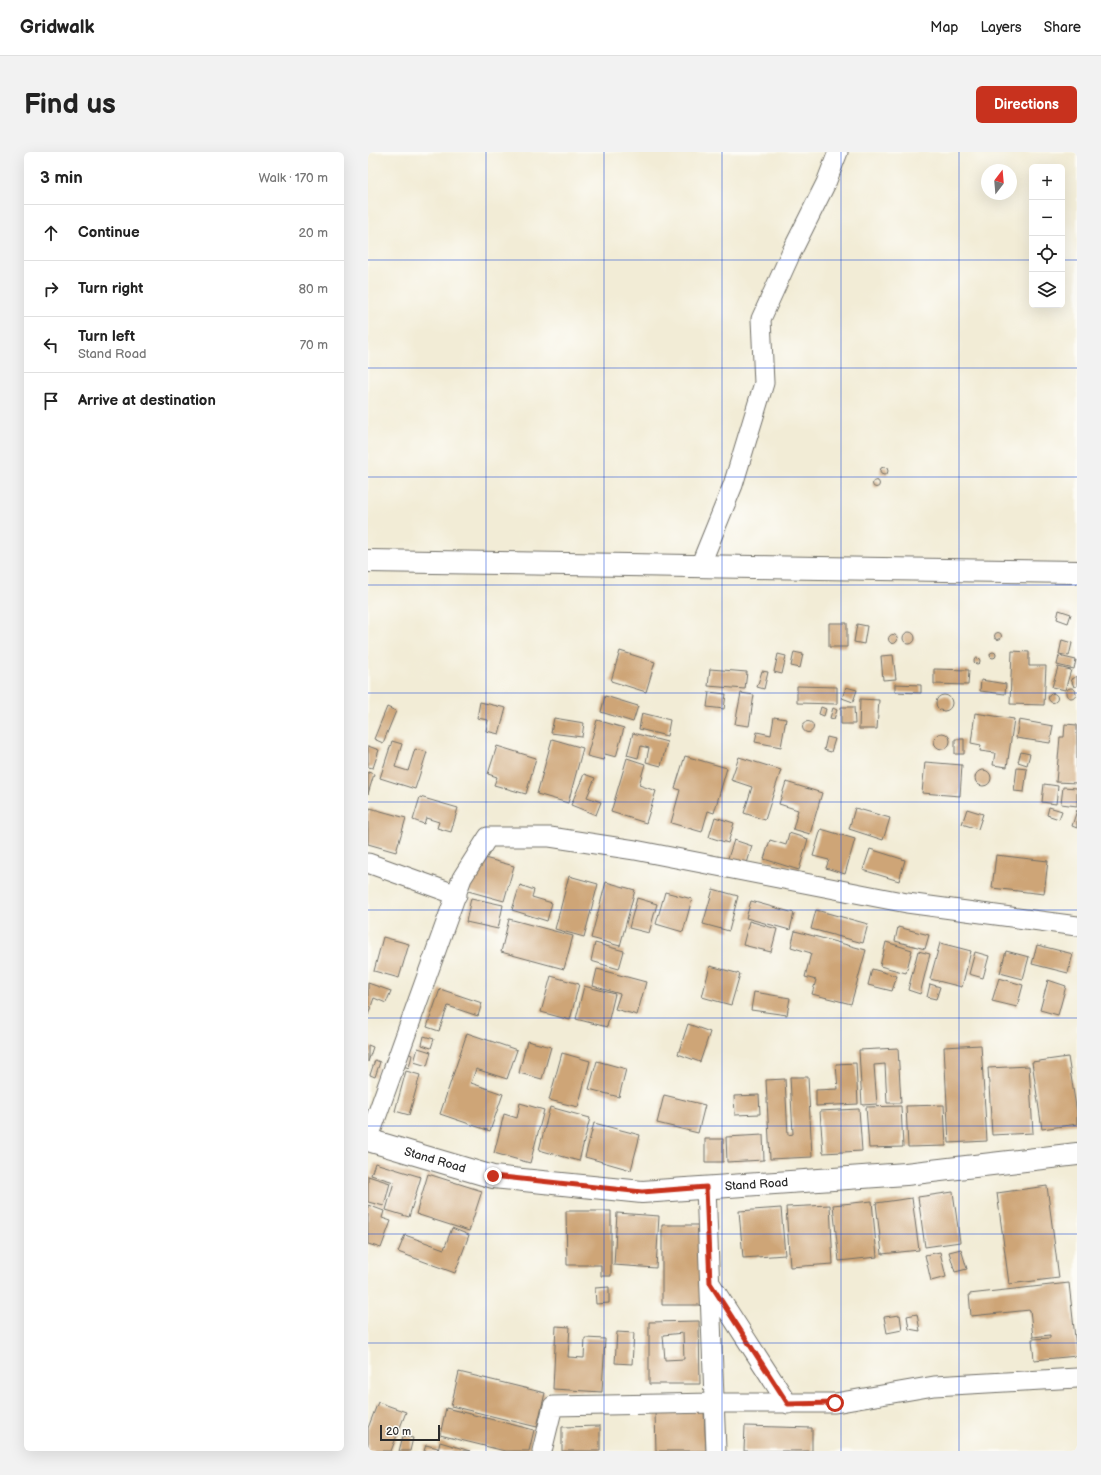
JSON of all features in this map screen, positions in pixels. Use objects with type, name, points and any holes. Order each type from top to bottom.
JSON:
[{"type":"main road","points":[[368,561],[1077,572]]},
{"type":"main road","name":"Stand Road","points":[[368,1140],[493,1176],[642,1192],[906,1174],[1077,1154]]},
{"type":"street","points":[[700,566],[733,485],[764,383],[761,319],[790,253],[826,183],[838,152]]},
{"type":"street","points":[[368,1140],[462,878],[488,837],[550,837],[635,850],[907,903],[1077,926]]},
{"type":"street","points":[[368,863],[456,895]]},
{"type":"street","points":[[706,1187],[716,1451]]},
{"type":"street","points":[[710,1283],[788,1404]]},
{"type":"street","points":[[542,1451],[553,1406],[714,1403],[835,1403],[934,1386],[1077,1378]]},
{"type":"building","points":[[884,467],[887,468],[887,474],[884,475],[881,474],[880,471],[881,468]]},
{"type":"building","points":[[876,480],[879,481],[879,487],[876,488],[873,487],[872,484],[873,481]]},
{"type":"building","points":[[1059,610],[1071,614],[1068,623],[1057,619]]},
{"type":"building","points":[[829,623],[847,623],[847,647],[829,647]]},
{"type":"building","points":[[857,624],[867,626],[864,644],[854,642]]},
{"type":"building","points":[[909,632],[913,634],[915,638],[913,642],[909,644],[905,642],[903,638],[905,634]]},
{"type":"building","points":[[998,632],[1001,633],[1001,639],[998,640],[995,639],[994,636],[995,633]]},
{"type":"building","points":[[893,634],[898,639],[893,644],[888,639]]},
{"type":"building","points":[[1062,640],[1072,643],[1069,656],[1059,654]]},
{"type":"building","points":[[620,651],[655,662],[646,692],[611,681]]},
{"type":"building","points":[[1012,651],[1029,652],[1029,666],[1046,666],[1044,705],[1010,704]]},
{"type":"building","points":[[794,652],[803,654],[800,668],[791,666]]},
{"type":"building","points":[[993,652],[996,655],[993,658],[990,655]]},
{"type":"building","points":[[778,654],[786,656],[782,674],[774,672]]},
{"type":"building","points":[[893,655],[896,679],[883,680],[881,656]]},
{"type":"building","points":[[1059,656],[1076,660],[1074,669],[1057,665]]},
{"type":"building","points":[[977,658],[980,661],[977,664],[974,661]]},
{"type":"building","points":[[1058,667],[1071,670],[1065,690],[1052,687]]},
{"type":"building","points":[[710,669],[747,672],[745,689],[708,686]]},
{"type":"building","points":[[934,669],[969,670],[968,685],[934,684]]},
{"type":"building","points":[[762,671],[768,672],[764,689],[757,687]]},
{"type":"building","points":[[1077,676],[1077,686],[1074,687],[1071,679]]},
{"type":"building","points":[[981,680],[1006,684],[1005,694],[980,691]]},
{"type":"building","points":[[895,684],[921,685],[921,693],[895,692]]},
{"type":"building","points":[[797,686],[837,687],[837,704],[797,703]]},
{"type":"building","points":[[846,687],[857,690],[853,702],[842,698]]},
{"type":"building","points":[[1069,688],[1073,688],[1075,689],[1075,697],[1069,698],[1066,695],[1066,691]]},
{"type":"building","points":[[709,692],[726,694],[724,709],[707,707]]},
{"type":"building","points":[[741,693],[754,695],[749,726],[735,724]]},
{"type":"building","points":[[1053,693],[1058,698],[1053,703],[1048,698]]},
{"type":"building","points":[[941,695],[947,695],[952,700],[950,709],[947,711],[941,711],[936,706],[936,700]]},
{"type":"building","points":[[605,696],[638,706],[633,722],[601,712]]},
{"type":"building","points":[[860,699],[879,700],[877,729],[859,729]]},
{"type":"building","points":[[480,702],[506,708],[499,734],[486,731],[488,720],[477,718]]},
{"type":"building","points":[[387,707],[396,711],[383,743],[374,739]]},
{"type":"building","points":[[821,707],[826,709],[824,716],[819,714]]},
{"type":"building","points":[[841,707],[854,707],[855,724],[841,724]]},
{"type":"building","points":[[833,708],[837,710],[834,719],[830,718]]},
{"type":"building","points":[[642,713],[670,720],[667,736],[639,729]]},
{"type":"building","points":[[975,713],[1014,719],[1007,767],[993,765],[995,753],[980,751],[981,745],[971,743]]},
{"type":"building","points":[[774,717],[786,719],[781,747],[755,742],[757,732],[771,735]]},
{"type":"building","points":[[554,718],[584,723],[582,737],[551,733]]},
{"type":"building","points":[[597,720],[624,728],[616,757],[605,754],[603,760],[587,756]]},
{"type":"building","points":[[1019,720],[1053,726],[1050,743],[1016,738]]},
{"type":"building","points":[[806,722],[810,722],[812,723],[812,731],[806,732],[803,729],[803,725]]},
{"type":"building","points":[[1065,724],[1077,725],[1077,783],[1056,782],[1060,737],[1064,737]]},
{"type":"building","points":[[633,733],[667,742],[661,766],[646,762],[649,748],[641,746],[638,758],[627,755]]},
{"type":"building","points":[[939,733],[945,733],[950,738],[948,747],[945,749],[939,749],[934,744],[934,738]]},
{"type":"building","points":[[827,737],[835,739],[831,752],[824,750]]},
{"type":"building","points":[[552,739],[583,748],[568,803],[537,794]]},
{"type":"building","points":[[955,739],[964,739],[964,754],[955,754]]},
{"type":"building","points":[[392,741],[402,744],[395,767],[408,771],[415,749],[427,752],[415,789],[380,778]]},
{"type":"building","points":[[368,746],[379,750],[373,768],[368,767]]},
{"type":"building","points":[[497,746],[536,758],[526,794],[494,785],[497,777],[488,774]]},
{"type":"building","points":[[1021,752],[1030,754],[1027,765],[1018,762]]},
{"type":"building","points":[[685,756],[727,768],[714,813],[708,811],[702,832],[671,823],[680,790],[675,788]]},
{"type":"building","points":[[739,757],[781,770],[765,820],[744,813],[752,787],[731,780]]},
{"type":"building","points":[[627,758],[645,764],[639,785],[656,791],[646,823],[611,812]]},
{"type":"building","points":[[925,762],[962,765],[960,796],[922,793]]},
{"type":"building","points":[[1017,768],[1027,769],[1024,792],[1014,791]]},
{"type":"building","points":[[980,770],[986,770],[991,775],[989,784],[986,786],[980,786],[975,781],[975,775]]},
{"type":"building","points":[[368,772],[374,774],[368,794]]},
{"type":"building","points":[[584,774],[595,778],[587,797],[601,802],[596,815],[571,805]]},
{"type":"building","points":[[786,782],[822,793],[810,834],[793,829],[798,810],[779,804]]},
{"type":"building","points":[[1044,784],[1058,786],[1056,804],[1042,802]]},
{"type":"building","points":[[1063,787],[1077,788],[1077,806],[1061,804]]},
{"type":"building","points":[[420,797],[458,808],[451,832],[437,828],[439,822],[426,818],[424,824],[413,820]]},
{"type":"building","points":[[1049,807],[1062,811],[1059,819],[1047,815]]},
{"type":"building","points":[[370,808],[406,818],[396,852],[368,844],[368,816]]},
{"type":"building","points":[[855,808],[890,818],[883,840],[849,829]]},
{"type":"building","points":[[967,809],[983,814],[978,829],[962,824]]},
{"type":"building","points":[[1077,810],[1077,828],[1072,826]]},
{"type":"building","points":[[715,817],[734,823],[728,843],[709,837]]},
{"type":"building","points":[[821,829],[855,839],[845,874],[826,868],[829,860],[813,856]]},
{"type":"building","points":[[789,833],[808,839],[799,870],[764,859],[770,840],[786,845]]},
{"type":"building","points":[[734,840],[752,846],[746,867],[727,861]]},
{"type":"building","points":[[870,849],[905,860],[899,881],[863,870]]},
{"type":"building","points":[[996,855],[1048,861],[1044,894],[992,888]]},
{"type":"building","points":[[477,856],[514,866],[504,901],[468,891]]},
{"type":"building","points":[[569,876],[598,884],[584,937],[555,929]]},
{"type":"building","points":[[606,882],[635,890],[620,946],[591,938]]},
{"type":"building","points":[[520,885],[534,890],[532,897],[552,903],[547,921],[512,910]]},
{"type":"building","points":[[713,889],[738,896],[729,931],[703,924]]},
{"type":"building","points":[[665,892],[692,899],[683,932],[656,924]]},
{"type":"building","points":[[471,898],[503,905],[498,929],[466,922]]},
{"type":"building","points":[[637,898],[657,904],[649,933],[629,928]]},
{"type":"building","points":[[751,901],[794,913],[790,930],[746,918]]},
{"type":"building","points":[[816,910],[868,924],[863,943],[811,929]]},
{"type":"building","points":[[509,919],[573,936],[564,969],[501,952]]},
{"type":"building","points":[[749,921],[777,929],[771,952],[743,945]]},
{"type":"building","points":[[898,927],[929,935],[925,949],[895,941]]},
{"type":"building","points":[[795,931],[866,950],[851,1004],[812,994],[816,980],[805,977],[811,953],[791,947]]},
{"type":"building","points":[[383,937],[409,944],[399,978],[374,971]]},
{"type":"building","points":[[886,942],[912,950],[906,973],[880,966]]},
{"type":"building","points":[[595,943],[624,951],[619,969],[591,961]]},
{"type":"building","points":[[940,943],[971,951],[962,987],[930,979]]},
{"type":"building","points":[[1037,945],[1073,954],[1068,973],[1032,964]]},
{"type":"building","points":[[918,951],[930,954],[920,994],[908,990]]},
{"type":"building","points":[[1006,951],[1029,957],[1023,979],[1000,973]]},
{"type":"building","points":[[975,952],[989,956],[983,978],[969,974]]},
{"type":"building","points":[[710,966],[740,974],[731,1005],[702,997]]},
{"type":"building","points":[[597,969],[646,982],[637,1015],[615,1009],[620,994],[593,986]]},
{"type":"building","points":[[872,969],[897,976],[892,991],[868,985]]},
{"type":"building","points":[[551,976],[579,984],[570,1020],[541,1012]]},
{"type":"building","points":[[999,978],[1023,985],[1017,1007],[992,1001]]},
{"type":"building","points":[[1048,980],[1066,986],[1058,1015],[1040,1010]]},
{"type":"building","points":[[368,983],[391,991],[386,1003],[374,998],[368,1015]]},
{"type":"building","points":[[930,984],[940,987],[936,999],[927,997]]},
{"type":"building","points":[[584,986],[615,994],[607,1027],[576,1019]]},
{"type":"building","points":[[440,989],[482,1003],[478,1016],[448,1006],[439,1031],[427,1027]]},
{"type":"building","points":[[754,992],[790,998],[787,1015],[751,1010]]},
{"type":"building","points":[[688,1024],[710,1032],[700,1062],[678,1054]]},
{"type":"building","points":[[467,1033],[517,1050],[507,1079],[476,1069],[471,1083],[503,1094],[490,1131],[440,1114]]},
{"type":"building","points":[[424,1036],[434,1039],[431,1048],[422,1045]]},
{"type":"building","points":[[527,1041],[551,1047],[542,1079],[519,1073]]},
{"type":"building","points":[[368,1045],[373,1047],[368,1062]]},
{"type":"building","points":[[981,1045],[987,1141],[949,1143],[944,1047]]},
{"type":"building","points":[[418,1048],[431,1052],[427,1066],[414,1062]]},
{"type":"building","points":[[898,1048],[901,1103],[887,1103],[885,1064],[874,1065],[877,1104],[862,1105],[859,1050]]},
{"type":"building","points":[[407,1053],[412,1055],[409,1068],[403,1066]]},
{"type":"building","points":[[562,1053],[590,1061],[578,1107],[549,1100]]},
{"type":"building","points":[[1068,1057],[1077,1113],[1077,1124],[1042,1129],[1032,1062]]},
{"type":"building","points":[[375,1060],[380,1062],[375,1077],[370,1075]]},
{"type":"building","points":[[597,1061],[626,1069],[619,1097],[589,1089]]},
{"type":"building","points":[[856,1063],[858,1104],[816,1106],[816,1090],[838,1089],[836,1064]]},
{"type":"building","points":[[1029,1066],[1033,1133],[992,1135],[988,1068]]},
{"type":"building","points":[[406,1071],[420,1075],[409,1115],[395,1111]]},
{"type":"building","points":[[790,1077],[808,1077],[812,1157],[770,1159],[766,1080],[785,1079],[788,1135],[793,1134]]},
{"type":"building","points":[[664,1095],[705,1105],[698,1133],[657,1123]]},
{"type":"building","points":[[759,1095],[760,1114],[735,1115],[734,1096]]},
{"type":"building","points":[[520,1103],[544,1110],[530,1163],[494,1153],[504,1114],[517,1118]]},
{"type":"building","points":[[944,1105],[946,1146],[908,1147],[906,1106]]},
{"type":"building","points":[[901,1106],[903,1147],[869,1148],[866,1107]]},
{"type":"building","points":[[550,1107],[590,1118],[579,1161],[539,1150]]},
{"type":"building","points":[[859,1109],[862,1151],[823,1153],[820,1111]]},
{"type":"building","points":[[594,1123],[640,1135],[631,1170],[585,1157]]},
{"type":"building","points":[[763,1135],[764,1160],[727,1162],[726,1137]]},
{"type":"building","points":[[705,1139],[723,1139],[723,1162],[705,1162]]},
{"type":"building","points":[[375,1163],[421,1177],[409,1217],[386,1210],[394,1182],[371,1175]]},
{"type":"building","points":[[428,1174],[482,1191],[469,1231],[416,1214]]},
{"type":"building","points":[[368,1176],[390,1183],[384,1206],[368,1202]]},
{"type":"building","points":[[1047,1186],[1059,1278],[1009,1284],[997,1193]]},
{"type":"building","points":[[953,1192],[960,1242],[925,1247],[918,1197]]},
{"type":"building","points":[[912,1198],[919,1250],[882,1254],[876,1203]]},
{"type":"building","points":[[872,1201],[877,1257],[839,1261],[833,1205]]},
{"type":"building","points":[[368,1205],[384,1211],[382,1218],[391,1221],[381,1248],[368,1244]]},
{"type":"building","points":[[830,1205],[833,1264],[790,1267],[786,1207]]},
{"type":"building","points":[[781,1208],[785,1255],[743,1258],[739,1211]]},
{"type":"building","points":[[566,1211],[611,1211],[611,1276],[601,1276],[601,1265],[567,1265]]},
{"type":"building","points":[[617,1213],[659,1216],[656,1268],[614,1265]]},
{"type":"building","points":[[662,1225],[702,1225],[702,1305],[662,1305]]},
{"type":"building","points":[[452,1228],[469,1235],[455,1273],[398,1252],[405,1235],[444,1249]]},
{"type":"building","points":[[961,1249],[967,1269],[955,1272],[949,1252]]},
{"type":"building","points":[[940,1252],[946,1277],[931,1281],[925,1255]]},
{"type":"building","points":[[1069,1283],[1077,1356],[1034,1360],[1032,1339],[1050,1338],[1050,1335],[1033,1337],[1030,1310],[971,1316],[969,1294]]},
{"type":"building","points":[[609,1287],[609,1303],[596,1304],[595,1288]]},
{"type":"building","points":[[917,1314],[920,1331],[909,1329],[907,1316]]},
{"type":"building","points":[[900,1315],[902,1330],[887,1333],[884,1317]]},
{"type":"building","points":[[699,1321],[700,1384],[649,1384],[649,1322]],"holes":[[[683,1333],[684,1359],[665,1360],[663,1335]]]},
{"type":"building","points":[[556,1326],[570,1327],[568,1357],[584,1358],[585,1338],[605,1339],[602,1392],[553,1389]]},
{"type":"building","points":[[617,1332],[634,1333],[632,1364],[615,1363]]},
{"type":"building","points":[[459,1372],[545,1393],[537,1427],[451,1406]]},
{"type":"building","points":[[378,1402],[406,1412],[391,1451],[368,1451],[368,1428]]},
{"type":"building","points":[[446,1408],[534,1430],[529,1451],[505,1451],[440,1435]]},
{"type":"building","points":[[704,1410],[706,1451],[656,1451],[655,1411]]},
{"type":"building","points":[[600,1426],[600,1451],[562,1451],[562,1427]]},
{"type":"building","points":[[745,1426],[812,1428],[812,1451],[744,1451]]},
{"type":"building","points":[[403,1436],[413,1438],[410,1451],[399,1451]]},
{"type":"building","points":[[440,1442],[470,1451],[438,1451]]},
{"type":"building","points":[[426,1445],[438,1448],[437,1451],[424,1451]]},
{"type":"route","points":[[493,1176],[642,1192],[706,1187],[710,1283],[788,1404],[835,1403]]}]
